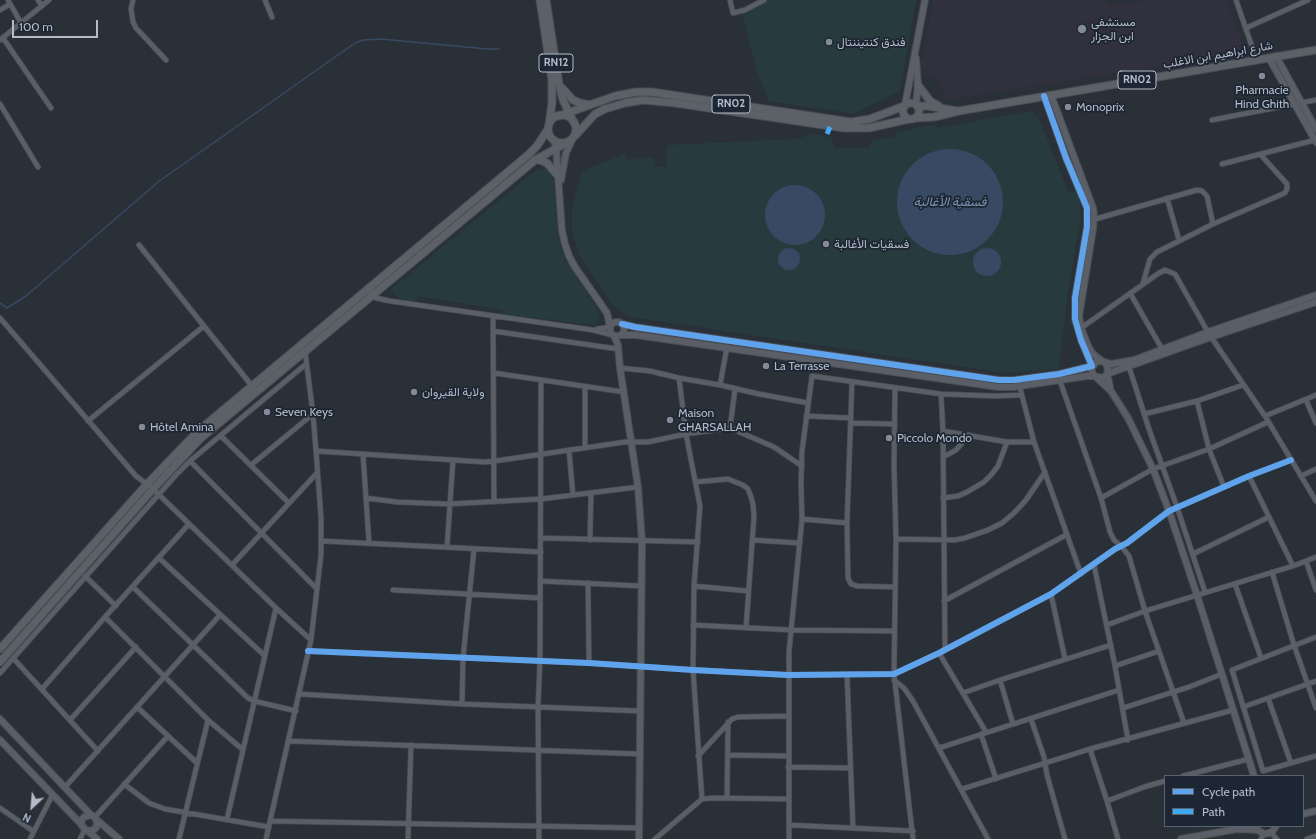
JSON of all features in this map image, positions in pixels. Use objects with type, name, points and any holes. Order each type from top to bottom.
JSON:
[{"type":"main road","name":"RN12","points":[[540,0],[552,80],[552,103],[549,127]]},
{"type":"main road","name":"RN12","points":[[546,0],[559,84],[563,100],[576,127],[574,137]]},
{"type":"main road","name":"شارع ابراهيم ابن الاغلب","points":[[912,119],[934,117],[959,111],[1316,50]]},
{"type":"main road","points":[[559,84],[573,100],[590,105]]},
{"type":"main road","points":[[918,86],[930,101],[945,108]]},
{"type":"main road","name":"RN02","points":[[559,116],[615,96],[636,92],[652,92],[851,122],[870,120],[904,106]]},
{"type":"main road","name":"RN02","points":[[574,137],[595,114],[605,109],[625,103],[643,100],[675,103],[844,128],[869,128],[912,119]]},
{"type":"main road","points":[[916,105],[919,111],[918,114],[912,119],[903,114],[904,106],[910,103],[959,111]]},
{"type":"main road","points":[[0,662],[152,489],[196,432],[528,154],[537,146],[555,118],[559,116],[568,116],[574,122]]},
{"type":"main road","points":[[549,127],[549,133],[554,140],[566,143]]},
{"type":"main road","points":[[0,649],[201,438],[535,160],[574,137]]},
{"type":"main road","points":[[535,160],[540,160],[547,163],[558,176]]},
{"type":"main road","points":[[308,337],[314,344]]},
{"type":"street","points":[[38,0],[42,6]]},
{"type":"street","points":[[49,0],[2,39],[51,108]]},
{"type":"street","points":[[133,0],[131,9],[132,22],[166,60]]},
{"type":"street","points":[[265,0],[272,17]]},
{"type":"street","points":[[730,0],[732,13],[745,10],[764,0]]},
{"type":"street","points":[[904,106],[916,53],[925,0]]},
{"type":"street","points":[[1236,0],[1257,61]]},
{"type":"street","points":[[1246,28],[1308,0]]},
{"type":"street","points":[[0,10],[9,2],[21,23]]},
{"type":"street","points":[[916,53],[918,86],[916,105]]},
{"type":"street","points":[[1222,164],[1315,141],[1298,104],[1273,57]]},
{"type":"street","points":[[1047,96],[1066,158],[1091,220],[1079,316],[1081,328],[1089,348],[1093,354],[1108,367],[1107,374],[1111,391]]},
{"type":"street","points":[[1212,120],[1316,100]]},
{"type":"street","points":[[0,104],[38,167]]},
{"type":"street","points":[[1298,104],[1316,129]]},
{"type":"street","points":[[560,192],[565,158],[574,137]]},
{"type":"street","points":[[554,140],[560,192],[562,231],[569,256],[607,313],[610,331],[617,335]]},
{"type":"street","points":[[1143,284],[1148,263],[1157,252],[1213,224],[1285,193],[1287,184],[1260,154]]},
{"type":"street","points":[[1091,220],[1197,190],[1202,191],[1207,196],[1213,224]]},
{"type":"street","points":[[1167,198],[1179,240]]},
{"type":"street","points":[[1091,220],[1075,298],[1074,314],[1077,330],[1092,366],[1091,371],[1111,391],[1128,418],[1154,469],[1170,511],[1254,775]]},
{"type":"street","points":[[139,245],[252,386]]},
{"type":"street","points":[[1081,328],[1162,271],[1168,270],[1175,274],[1210,334],[1265,416],[1290,460],[1314,495],[1316,501]]},
{"type":"street","points":[[366,290],[380,299],[407,304],[593,330],[617,335],[636,334],[998,387],[1092,366],[1096,362],[1111,364],[1134,360],[1162,349],[1316,302]]},
{"type":"street","points":[[1130,293],[1162,349]]},
{"type":"street","points":[[593,330],[610,326],[613,323],[1019,383],[1060,381],[1087,376],[1102,378],[1107,374],[1129,367],[1210,334],[1316,295]]},
{"type":"street","points":[[604,308],[621,324],[624,329],[617,335]]},
{"type":"street","points":[[493,316],[495,462],[494,502]]},
{"type":"street","points":[[0,318],[136,476],[190,524],[311,640]]},
{"type":"street","points":[[88,421],[204,326]]},
{"type":"street","points":[[493,331],[618,347]]},
{"type":"street","points":[[617,335],[620,368],[638,487],[642,541],[639,839]]},
{"type":"street","points":[[720,385],[727,347]]},
{"type":"street","points":[[266,839],[311,640],[322,541],[313,414],[305,351]]},
{"type":"street","points":[[0,673],[85,576],[152,489],[221,436],[306,364]]},
{"type":"street","points":[[1129,367],[1206,592]]},
{"type":"street","points":[[620,368],[650,371],[678,378],[808,403]]},
{"type":"street","points":[[494,373],[624,392]]},
{"type":"street","points":[[789,839],[788,674],[802,519],[802,466],[806,416],[812,376],[941,394],[995,396],[1021,395]]},
{"type":"street","points":[[678,378],[686,434],[700,506],[694,586],[693,670],[702,799]]},
{"type":"street","points":[[539,839],[538,707],[540,661],[541,380]]},
{"type":"street","points":[[1060,381],[1101,498],[1112,536],[1129,556],[1145,611],[1184,723]]},
{"type":"street","points":[[852,382],[847,523],[847,567],[849,581],[851,584],[857,586],[894,587]]},
{"type":"street","points":[[1019,383],[1034,442],[1081,574]]},
{"type":"street","points":[[1144,414],[1197,401],[1243,385]]},
{"type":"street","points":[[585,387],[585,448]]},
{"type":"street","points":[[895,388],[896,539],[894,587],[894,680],[914,839]]},
{"type":"street","points":[[730,428],[735,389]]},
{"type":"street","points":[[941,394],[943,431],[945,650]]},
{"type":"street","points":[[1265,416],[1316,396]]},
{"type":"street","points":[[1306,400],[1316,423]]},
{"type":"street","points":[[1197,401],[1209,449],[1224,487]]},
{"type":"street","points":[[251,465],[313,414]]},
{"type":"street","points":[[806,416],[895,424]]},
{"type":"street","points":[[1101,498],[1154,469],[1209,449],[1268,422]]},
{"type":"street","points":[[316,451],[495,462],[568,450],[631,442],[648,442],[686,434],[730,428],[774,447],[802,466]]},
{"type":"street","points":[[943,431],[1007,442],[1034,442]]},
{"type":"street","points":[[943,455],[947,455],[956,450],[969,435]]},
{"type":"street","points":[[221,436],[289,504]]},
{"type":"street","points":[[943,498],[958,496],[984,482],[998,466],[1007,442]]},
{"type":"street","points":[[568,450],[573,495]]},
{"type":"street","points":[[363,455],[369,542]]},
{"type":"street","points":[[447,547],[453,460]]},
{"type":"street","points":[[308,651],[589,663],[693,670],[788,674],[894,674],[945,650],[1051,594],[1177,507],[1290,460]]},
{"type":"street","points":[[190,461],[317,589]]},
{"type":"street","points":[[1301,476],[1316,469]]},
{"type":"street","points":[[896,539],[955,540],[976,535],[1002,523],[1014,513],[1026,500],[1045,472]]},
{"type":"street","points":[[232,565],[317,473]]},
{"type":"street","points":[[1249,476],[1293,566]]},
{"type":"street","points":[[696,482],[728,479],[737,482],[748,489],[753,504],[746,628]]},
{"type":"street","points":[[366,498],[396,502],[449,504],[541,499],[638,487]]},
{"type":"street","points":[[590,540],[591,493]]},
{"type":"street","points":[[1193,554],[1269,518]]},
{"type":"street","points":[[802,519],[847,523]]},
{"type":"street","points":[[42,689],[190,524]]},
{"type":"street","points":[[944,601],[1066,535]]},
{"type":"street","points":[[540,538],[698,542]]},
{"type":"street","points":[[752,540],[800,543]]},
{"type":"street","points":[[322,541],[369,542],[540,552]]},
{"type":"street","points":[[462,704],[463,658],[474,548]]},
{"type":"street","points":[[1106,625],[1145,611],[1293,566],[1316,557]]},
{"type":"street","points":[[159,558],[264,655]]},
{"type":"street","points":[[1306,561],[1316,590]]},
{"type":"street","points":[[1094,565],[1111,645],[1128,740]]},
{"type":"street","points":[[1272,572],[1294,646],[1316,708]]},
{"type":"street","points":[[85,576],[116,606]]},
{"type":"street","points":[[540,581],[641,586]]},
{"type":"street","points":[[588,583],[589,663]]},
{"type":"street","points":[[1235,584],[1261,658]]},
{"type":"street","points":[[694,586],[748,591]]},
{"type":"street","points":[[133,588],[242,693],[254,701],[296,711]]},
{"type":"street","points":[[393,590],[540,598]]},
{"type":"street","points":[[1051,594],[1065,659]]},
{"type":"street","points":[[227,819],[242,749],[276,608]]},
{"type":"street","points":[[65,787],[220,615]]},
{"type":"street","points":[[105,617],[208,720],[242,749]]},
{"type":"street","points":[[693,625],[791,630],[894,631]]},
{"type":"street","points":[[1265,775],[1232,670],[1316,637]]},
{"type":"street","points":[[963,693],[1111,645]]},
{"type":"street","points":[[70,720],[136,647]]},
{"type":"street","points":[[1115,666],[1159,651]]},
{"type":"street","points":[[939,653],[986,732]]},
{"type":"street","points":[[13,658],[98,751]]},
{"type":"street","points":[[1123,708],[1189,687],[1222,674]]},
{"type":"street","points":[[847,675],[852,828]]},
{"type":"street","points":[[894,680],[904,688],[913,701],[988,839]]},
{"type":"street","points":[[1000,680],[1014,724]]},
{"type":"street","points":[[1243,707],[1316,681]]},
{"type":"street","points":[[939,748],[1119,690]]},
{"type":"street","points":[[299,694],[462,704],[640,711]]},
{"type":"street","points":[[1268,698],[1291,763]]},
{"type":"street","points":[[137,707],[197,763]]},
{"type":"street","points":[[962,789],[1090,749],[1128,740],[1232,710]]},
{"type":"street","points":[[698,756],[732,719],[738,717],[788,716]]},
{"type":"street","points":[[0,719],[94,817],[119,839]]},
{"type":"street","points":[[1031,719],[1044,757],[1047,775],[1065,839]]},
{"type":"street","points":[[179,839],[208,720]]},
{"type":"street","points":[[728,722],[728,798]]},
{"type":"street","points":[[980,734],[996,778]]},
{"type":"street","points":[[80,839],[85,828],[84,817],[94,817],[168,736]]},
{"type":"street","points":[[289,740],[640,754]]},
{"type":"street","points":[[1,743],[97,839]]},
{"type":"street","points":[[408,839],[412,745]]},
{"type":"street","points":[[1090,749],[1118,839]]},
{"type":"street","points":[[728,755],[788,756]]},
{"type":"street","points":[[1263,771],[1316,756]]},
{"type":"street","points":[[1187,775],[1249,759]]},
{"type":"street","points":[[788,767],[850,768]]},
{"type":"street","points":[[1107,801],[1164,781]]},
{"type":"street","points":[[124,784],[150,803],[165,809],[269,827]]},
{"type":"street","points":[[30,839],[53,794]]},
{"type":"street","points":[[655,839],[702,799],[788,799]]},
{"type":"street","points":[[0,808],[34,831]]},
{"type":"street","points":[[1304,814],[1316,811]]},
{"type":"street","points":[[85,828],[96,828],[94,817]]},
{"type":"street","points":[[270,821],[639,828]]},
{"type":"street","points":[[789,825],[913,831]]},
{"type":"street","points":[[1181,839],[1241,827]]},
{"type":"street","points":[[1237,829],[1260,834],[1275,832]]},
{"type":"street","points":[[1307,839],[1316,836]]},
{"type":"shaded area","name":"مستشفى ابن الجزار","points":[[933,0],[1107,0],[1107,6],[1149,0],[1227,0],[1245,52],[947,100],[936,76],[919,73]]},
{"type":"green space","name":"فندق كنتيننتال","points":[[769,0],[916,0],[900,91],[853,114],[769,101],[757,71],[742,14]]},
{"type":"green space","name":"فسقيات الأغالبة","points":[[1030,111],[1038,116],[1069,193],[1078,190],[1081,216],[1067,299],[1059,369],[1005,373],[632,317],[622,313],[613,305],[580,256],[572,231],[572,208],[582,171],[625,154],[626,160],[654,157],[655,167],[667,167],[666,145],[797,139],[811,134],[831,137],[835,148],[868,148],[874,140],[894,137],[897,132],[933,125],[939,128]]},
{"type":"green space","points":[[543,168],[549,171],[554,180],[558,238],[565,259],[598,309],[600,316],[598,322],[593,325],[502,314],[503,310],[418,296],[417,302],[399,299],[391,289],[536,170]]},
{"type":"water","name":"فسقية الأغالبة","points":[[950,149],[970,153],[988,164],[999,182],[1003,202],[999,222],[988,240],[970,251],[950,255],[930,251],[912,240],[901,222],[897,202],[901,182],[912,164],[930,153]]},
{"type":"water","points":[[789,185],[801,185],[812,190],[820,198],[825,209],[823,227],[812,240],[801,245],[789,245],[778,240],[770,232],[765,221],[765,209],[770,198],[778,190]]},
{"type":"water","points":[[789,248],[797,251],[800,259],[797,267],[789,270],[781,267],[778,259],[781,251]]},
{"type":"water","points":[[987,248],[997,252],[1001,262],[997,272],[987,276],[977,272],[973,262],[977,252]]},
{"type":"waterway","points":[[0,303],[7,308],[26,296],[158,182],[355,43],[363,40],[381,39],[499,49]]},
{"type":"marked path","points":[[827,134],[830,127]]},
{"type":"cycle path","points":[[622,324],[999,380],[1014,380],[1059,374],[1092,366],[1081,340],[1075,319],[1075,298],[1087,227],[1087,208],[1066,158],[1044,96]]},
{"type":"cycle path","points":[[308,651],[589,663],[788,675],[894,674],[939,653],[1051,594],[1115,549],[1127,543],[1169,511],[1249,476],[1291,460]]},
{"type":"place","name":"مستشفى ابن الجزار","points":[[1082,29]]},
{"type":"place","name":"فندق كنتيننتال","points":[[829,42]]},
{"type":"place","name":"Pharmacie Hind Ghith","points":[[1262,76]]},
{"type":"place","name":"Monoprix","points":[[1068,107]]},
{"type":"place","name":"فسقيات الأغالبة","points":[[826,244]]},
{"type":"place","name":"La Terrasse","points":[[766,366]]},
{"type":"place","name":"ولاية القيروان","points":[[414,392]]},
{"type":"place","name":"Seven Keys","points":[[267,412]]},
{"type":"place","name":"Maison GHARSALLAH","points":[[670,420]]},
{"type":"place","name":"Hôtel Amina","points":[[142,427]]},
{"type":"place","name":"Piccolo Mondo","points":[[889,438]]}]
